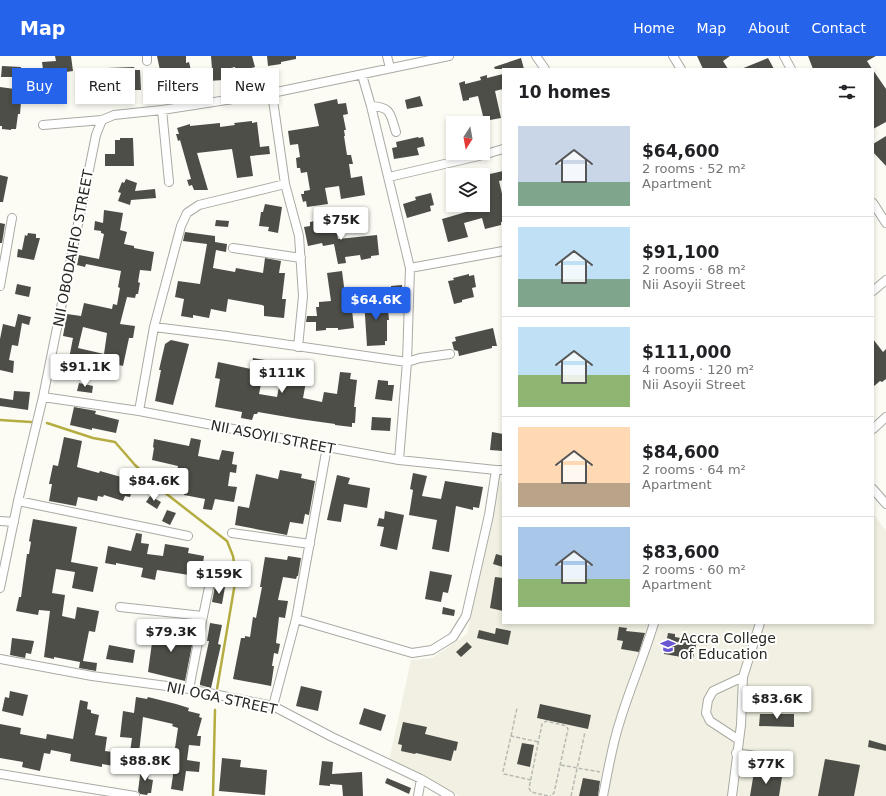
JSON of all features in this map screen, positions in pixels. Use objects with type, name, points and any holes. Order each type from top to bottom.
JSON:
[{"type":"street","points":[[387,56],[390,68]]},
{"type":"street","points":[[279,92],[449,56]]},
{"type":"street","points":[[536,56],[544,68]]},
{"type":"street","points":[[673,56],[679,68]]},
{"type":"street","points":[[784,56],[790,68]]},
{"type":"street","points":[[362,75],[389,177],[410,268],[407,362],[399,460]]},
{"type":"street","points":[[43,125],[102,120],[114,115],[162,110],[221,101]]},
{"type":"street","points":[[274,104],[285,184],[299,236],[303,296],[298,346]]},
{"type":"street","points":[[371,106],[381,106],[389,112],[396,132]]},
{"type":"street","points":[[162,110],[169,182]]},
{"type":"street","name":"NII OBODAIFIO STREET","points":[[0,588],[18,501],[43,397],[96,135],[102,120]]},
{"type":"street","points":[[389,177],[502,149]]},
{"type":"street","points":[[139,411],[154,327],[180,226],[187,213],[199,205],[285,184]]},
{"type":"street","points":[[874,205],[886,223]]},
{"type":"street","points":[[0,286],[12,218]]},
{"type":"street","points":[[233,248],[301,258]]},
{"type":"street","points":[[410,268],[502,250]]},
{"type":"street","points":[[874,290],[886,280]]},
{"type":"street","points":[[154,327],[407,362],[420,358],[450,354]]},
{"type":"street","name":"NII ASOYII STREET","points":[[43,397],[139,411],[327,448],[399,460],[499,470]]},
{"type":"street","points":[[874,428],[886,417]]},
{"type":"street","points":[[273,706],[296,619],[327,448]]},
{"type":"street","points":[[296,619],[412,653],[432,650],[454,637],[466,616],[499,470]]},
{"type":"street","points":[[874,490],[886,504]]},
{"type":"street","points":[[18,501],[188,536]]},
{"type":"street","points":[[0,521],[14,522]]},
{"type":"street","points":[[232,534],[310,544]]},
{"type":"street","points":[[189,689],[213,568]]},
{"type":"street","points":[[120,607],[203,616]]},
{"type":"street","points":[[603,796],[619,723],[648,644],[654,624]]},
{"type":"street","points":[[732,796],[736,753],[741,725],[743,677],[760,624]]},
{"type":"street","name":"NII OGA STREET","points":[[0,659],[92,676],[189,689],[273,706],[332,737],[420,779],[450,796]]},
{"type":"street","points":[[739,740],[710,721],[706,713],[708,700],[713,691],[743,677]]},
{"type":"street","points":[[736,753],[769,758]]},
{"type":"street","points":[[0,774],[135,796]]},
{"type":"street","points":[[418,796],[420,779]]},
{"type":"path","points":[[517,708],[503,773],[531,780]]},
{"type":"path","points":[[546,721],[568,727],[561,765],[552,796],[529,791],[539,742],[542,724],[544,722],[546,721]]},
{"type":"path","points":[[571,796],[585,732]]},
{"type":"path","points":[[511,736],[539,742]]},
{"type":"path","points":[[561,765],[608,773]]},
{"type":"shaded area","name":"Accra College of Education","points":[[502,481],[502,624],[874,624],[874,514],[886,531],[886,796],[459,796],[389,761],[411,660],[432,658],[467,634],[500,482]]},
{"type":"building","points":[[55,56],[71,56],[73,71],[67,72],[67,68],[43,68],[42,62],[56,61]]},
{"type":"building","points":[[157,56],[186,56],[186,63],[189,62],[190,68],[159,68]]},
{"type":"building","points":[[211,56],[252,56],[255,67],[221,68],[221,80],[213,81]]},
{"type":"building","points":[[267,56],[296,56],[296,59],[281,62],[281,64],[268,66]]},
{"type":"building","points":[[697,56],[730,56],[723,61],[727,68],[703,68]]},
{"type":"building","points":[[808,56],[876,56],[867,61],[871,68],[813,68]]},
{"type":"building","points":[[521,58],[524,68],[495,69],[494,67]]},
{"type":"building","points":[[768,58],[773,68],[743,68]]},
{"type":"building","points":[[2,66],[21,67],[12,68],[12,77],[1,77]]},
{"type":"building","points":[[134,67],[134,68],[108,68]]},
{"type":"building","points":[[135,70],[140,70],[141,90],[135,90]]},
{"type":"building","points":[[874,71],[886,89],[886,122],[874,128]]},
{"type":"building","points":[[502,74],[502,89],[495,91],[501,118],[490,120],[490,116],[483,116],[478,96],[463,101],[459,83],[465,81],[465,84],[481,80],[480,77],[487,75],[487,78]]},
{"type":"building","points":[[0,87],[12,89],[12,104],[21,104],[16,129],[2,129],[2,126],[0,126]]},
{"type":"building","points":[[420,96],[423,106],[407,109],[405,100]]},
{"type":"building","points":[[337,99],[338,104],[346,103],[348,114],[343,115],[346,130],[344,130],[344,136],[347,155],[351,155],[353,164],[349,164],[351,178],[362,176],[365,195],[341,199],[339,186],[325,188],[328,204],[307,207],[306,201],[303,202],[301,194],[304,194],[304,191],[310,190],[307,172],[301,173],[300,168],[297,168],[296,158],[300,157],[298,144],[290,145],[288,131],[319,126],[314,104]]},
{"type":"building","points":[[252,121],[252,123],[257,122],[260,147],[269,146],[270,154],[250,156],[253,176],[237,178],[232,149],[197,153],[208,190],[194,190],[192,185],[189,186],[187,180],[191,179],[180,140],[178,141],[176,134],[179,134],[177,128],[190,124],[190,126],[220,123],[220,127],[235,125],[234,123]]},
{"type":"building","points":[[886,136],[886,166],[874,153],[874,143]]},
{"type":"building","points":[[423,137],[425,146],[417,148],[419,155],[394,159],[392,148],[397,147],[396,142]]},
{"type":"building","points":[[120,138],[133,138],[134,166],[105,166],[105,154],[115,154],[115,140],[120,140]]},
{"type":"building","points":[[502,171],[502,180],[499,181],[502,194],[501,225],[485,229],[482,218],[464,223],[468,237],[448,242],[442,219],[466,212],[490,212],[490,174]]},
{"type":"building","points":[[0,175],[8,177],[3,202],[0,202]]},
{"type":"building","points":[[126,179],[137,183],[135,191],[155,189],[156,198],[131,200],[130,205],[118,201],[121,193],[118,192],[122,182],[124,183]]},
{"type":"building","points":[[431,193],[434,205],[430,206],[431,211],[407,218],[403,204],[416,200],[415,197]]},
{"type":"building","points":[[265,204],[282,207],[278,233],[268,231],[269,227],[259,226],[261,212],[263,212]]},
{"type":"building","points":[[336,208],[338,216],[330,218],[328,209]]},
{"type":"building","points":[[104,210],[123,213],[120,230],[127,232],[124,244],[134,246],[134,248],[154,252],[151,271],[140,270],[138,294],[136,294],[135,298],[127,297],[120,324],[135,326],[133,338],[129,338],[123,366],[115,364],[113,377],[76,369],[76,371],[67,369],[73,338],[63,336],[67,314],[81,316],[84,303],[112,309],[113,304],[117,305],[121,271],[86,264],[85,267],[77,265],[79,255],[99,259],[104,234],[101,233],[101,231],[94,230],[95,221],[103,223]],"holes":[[[83,327],[107,333],[104,354],[78,348]]]},
{"type":"building","points":[[334,217],[338,239],[377,235],[379,255],[361,260],[360,255],[345,257],[346,263],[338,264],[334,244],[323,246],[322,243],[308,246],[304,227],[310,226],[310,222]]},
{"type":"building","points":[[216,220],[229,221],[228,227],[215,226]]},
{"type":"building","points":[[0,223],[5,224],[2,243],[0,243]]},
{"type":"building","points":[[185,232],[215,236],[215,242],[227,244],[226,252],[216,250],[213,268],[235,272],[236,268],[263,273],[265,258],[281,261],[279,273],[285,273],[282,299],[286,299],[284,318],[264,316],[264,306],[262,305],[228,299],[226,312],[211,309],[209,318],[193,315],[193,318],[181,316],[184,299],[175,297],[178,281],[200,284],[207,244],[183,241]]},
{"type":"building","points":[[28,233],[36,234],[36,238],[40,238],[34,260],[17,257],[18,249],[22,250],[25,235],[27,236]]},
{"type":"building","points":[[342,271],[346,302],[351,301],[354,328],[338,330],[338,328],[326,328],[326,330],[316,331],[316,322],[306,322],[307,316],[317,316],[316,307],[319,307],[319,302],[331,301],[327,273]]},
{"type":"building","points":[[469,274],[469,276],[474,275],[476,287],[472,288],[474,297],[454,304],[448,281],[454,280],[453,278]]},
{"type":"building","points":[[17,284],[31,287],[29,297],[15,294]]},
{"type":"building","points":[[402,285],[402,297],[392,297],[391,286]]},
{"type":"building","points":[[387,298],[389,320],[387,320],[387,341],[385,341],[385,345],[367,346],[364,300]]},
{"type":"building","points":[[18,314],[31,317],[29,325],[22,323],[18,346],[12,345],[9,360],[14,361],[13,373],[0,370],[0,339],[3,324],[15,327]]},
{"type":"building","points":[[493,328],[497,346],[492,346],[492,348],[459,356],[458,351],[454,350],[452,342],[456,341],[455,337]]},
{"type":"building","points":[[171,340],[189,344],[173,405],[155,401],[161,370],[159,370],[165,344]]},
{"type":"building","points":[[874,340],[883,352],[886,349],[886,379],[882,382],[880,381],[874,386]]},
{"type":"building","points":[[253,358],[278,362],[277,371],[307,376],[303,398],[322,402],[324,392],[337,394],[340,372],[351,373],[350,379],[357,380],[354,407],[356,407],[355,423],[352,423],[352,427],[258,412],[257,414],[254,414],[252,420],[241,418],[242,412],[215,407],[220,379],[215,378],[218,362],[251,369]],"holes":[[[262,379],[280,382],[277,397],[259,394]]]},
{"type":"building","points":[[378,380],[388,381],[388,385],[394,385],[392,401],[375,399]]},
{"type":"building","points":[[79,383],[93,386],[92,393],[77,391]]},
{"type":"building","points":[[14,391],[30,392],[28,410],[0,406],[0,398],[13,400]]},
{"type":"building","points":[[74,407],[96,411],[95,414],[119,420],[116,433],[70,425]]},
{"type":"building","points":[[372,417],[391,418],[390,431],[371,430]]},
{"type":"building","points":[[492,432],[502,434],[502,451],[490,450]]},
{"type":"building","points":[[64,437],[82,441],[77,467],[99,473],[100,471],[135,481],[130,497],[125,496],[123,501],[104,495],[103,497],[98,496],[97,501],[78,497],[76,506],[49,501],[52,484],[49,484],[53,465],[58,466]]},
{"type":"building","points":[[191,438],[201,440],[198,456],[219,460],[222,450],[234,452],[232,464],[237,465],[236,473],[230,472],[228,486],[237,487],[234,502],[215,499],[212,510],[203,509],[205,499],[184,495],[187,474],[177,471],[178,466],[152,460],[154,439],[189,446]]},
{"type":"building","points":[[280,470],[302,474],[301,478],[315,481],[309,515],[305,514],[303,524],[290,522],[287,535],[235,525],[238,506],[249,508],[256,474],[278,479]]},
{"type":"building","points":[[413,473],[427,476],[422,496],[441,499],[445,481],[483,487],[479,508],[473,507],[473,510],[456,506],[449,552],[432,549],[437,520],[409,515],[413,490],[410,489]]},
{"type":"building","points":[[337,475],[350,478],[348,484],[370,488],[367,508],[344,504],[341,522],[327,520]]},
{"type":"building","points":[[150,496],[161,502],[157,509],[146,502]]},
{"type":"building","points":[[167,510],[176,513],[170,525],[162,521]]},
{"type":"building","points":[[385,511],[404,515],[397,550],[380,546],[384,527],[377,526],[379,518],[384,519]]},
{"type":"building","points":[[33,519],[77,527],[71,562],[98,567],[93,592],[72,588],[75,572],[56,569],[52,593],[65,595],[62,616],[75,619],[77,607],[99,611],[95,632],[89,631],[83,661],[97,663],[96,671],[79,668],[80,662],[54,657],[54,659],[44,657],[50,611],[39,610],[38,615],[16,611],[19,597],[21,597],[27,554],[29,554],[31,542],[29,541]]},
{"type":"building","points":[[136,533],[142,534],[141,543],[149,544],[147,554],[163,556],[165,544],[189,548],[188,553],[204,556],[203,563],[205,563],[202,577],[157,570],[155,580],[141,577],[143,568],[116,563],[116,565],[105,563],[108,546],[131,551]]},
{"type":"building","points":[[496,554],[502,556],[502,567],[493,564]]},
{"type":"building","points":[[288,556],[301,558],[298,576],[296,579],[283,577],[278,600],[288,601],[285,618],[279,617],[276,643],[280,644],[278,654],[274,653],[271,686],[233,679],[241,638],[245,638],[245,636],[250,637],[253,617],[256,618],[262,587],[260,587],[265,557],[287,560]]},
{"type":"building","points":[[430,571],[452,575],[448,593],[443,592],[441,602],[425,599]]},
{"type":"building","points":[[495,577],[502,578],[502,611],[490,608]]},
{"type":"building","points":[[215,586],[225,587],[222,604],[212,602]]},
{"type":"building","points":[[443,607],[455,610],[454,616],[442,614]]},
{"type":"building","points":[[210,623],[222,625],[218,644],[221,645],[211,688],[200,685],[209,641],[207,641]]},
{"type":"building","points":[[619,627],[627,628],[626,631],[645,633],[639,652],[621,649],[623,641],[617,640]]},
{"type":"building","points":[[154,628],[179,632],[186,632],[187,628],[195,630],[185,681],[148,672]]},
{"type":"building","points":[[496,628],[511,631],[508,645],[477,638],[479,630],[495,634]]},
{"type":"building","points":[[668,633],[675,634],[675,637],[697,641],[693,659],[664,654]]},
{"type":"building","points":[[12,638],[34,641],[31,654],[26,653],[25,658],[10,655]]},
{"type":"building","points":[[467,642],[472,647],[461,657],[456,652]]},
{"type":"building","points":[[109,645],[135,650],[133,663],[106,659]]},
{"type":"building","points":[[301,686],[322,691],[318,711],[296,706]]},
{"type":"building","points":[[10,691],[28,695],[23,716],[2,711],[5,697],[9,698]]},
{"type":"building","points":[[136,697],[147,699],[148,697],[189,708],[188,711],[200,714],[199,717],[202,718],[197,736],[201,736],[200,746],[189,745],[187,760],[200,762],[199,772],[186,771],[183,791],[171,789],[174,768],[172,768],[178,728],[172,726],[173,724],[143,717],[139,753],[130,752],[132,738],[120,737],[123,711],[134,713]]},
{"type":"building","points":[[80,700],[88,702],[87,709],[91,710],[91,713],[99,715],[95,735],[107,737],[105,751],[128,754],[125,768],[102,764],[102,767],[70,761],[71,754],[51,750],[50,754],[44,753],[40,771],[22,767],[23,762],[0,758],[0,724],[21,728],[20,734],[46,739],[47,734],[73,739]]},
{"type":"building","points":[[540,704],[591,715],[588,729],[537,718]]},
{"type":"building","points":[[364,708],[386,715],[381,731],[359,724]]},
{"type":"building","points":[[760,714],[794,714],[794,727],[759,726]]},
{"type":"building","points":[[403,722],[427,727],[425,734],[458,742],[456,751],[454,750],[451,761],[401,751],[402,745],[398,744]]},
{"type":"building","points":[[869,740],[886,745],[886,751],[868,747]]},
{"type":"building","points":[[522,743],[534,745],[530,767],[517,764]]},
{"type":"building","points":[[222,758],[241,760],[240,767],[267,770],[265,795],[219,791]]},
{"type":"building","points":[[825,759],[860,765],[854,796],[818,796]]},
{"type":"building","points":[[322,761],[333,762],[332,774],[362,772],[363,796],[343,796],[342,785],[319,785]]},
{"type":"building","points":[[141,768],[150,769],[148,779],[153,780],[151,793],[148,793],[147,795],[140,794],[138,791]]},
{"type":"building","points":[[754,772],[782,777],[779,796],[750,796]]},
{"type":"building","points":[[387,778],[411,788],[409,794],[385,783]]},
{"type":"building","points":[[583,778],[600,781],[598,796],[579,796]]},
{"type":"waterway","points":[[0,420],[31,422]]},
{"type":"waterway","points":[[47,423],[93,438],[115,442],[135,465],[164,492],[227,541],[233,556],[236,577],[217,689]]},
{"type":"waterway","points":[[213,796],[215,710]]},
{"type":"place","name":"Accra College of Education","points":[[668,646]]}]
